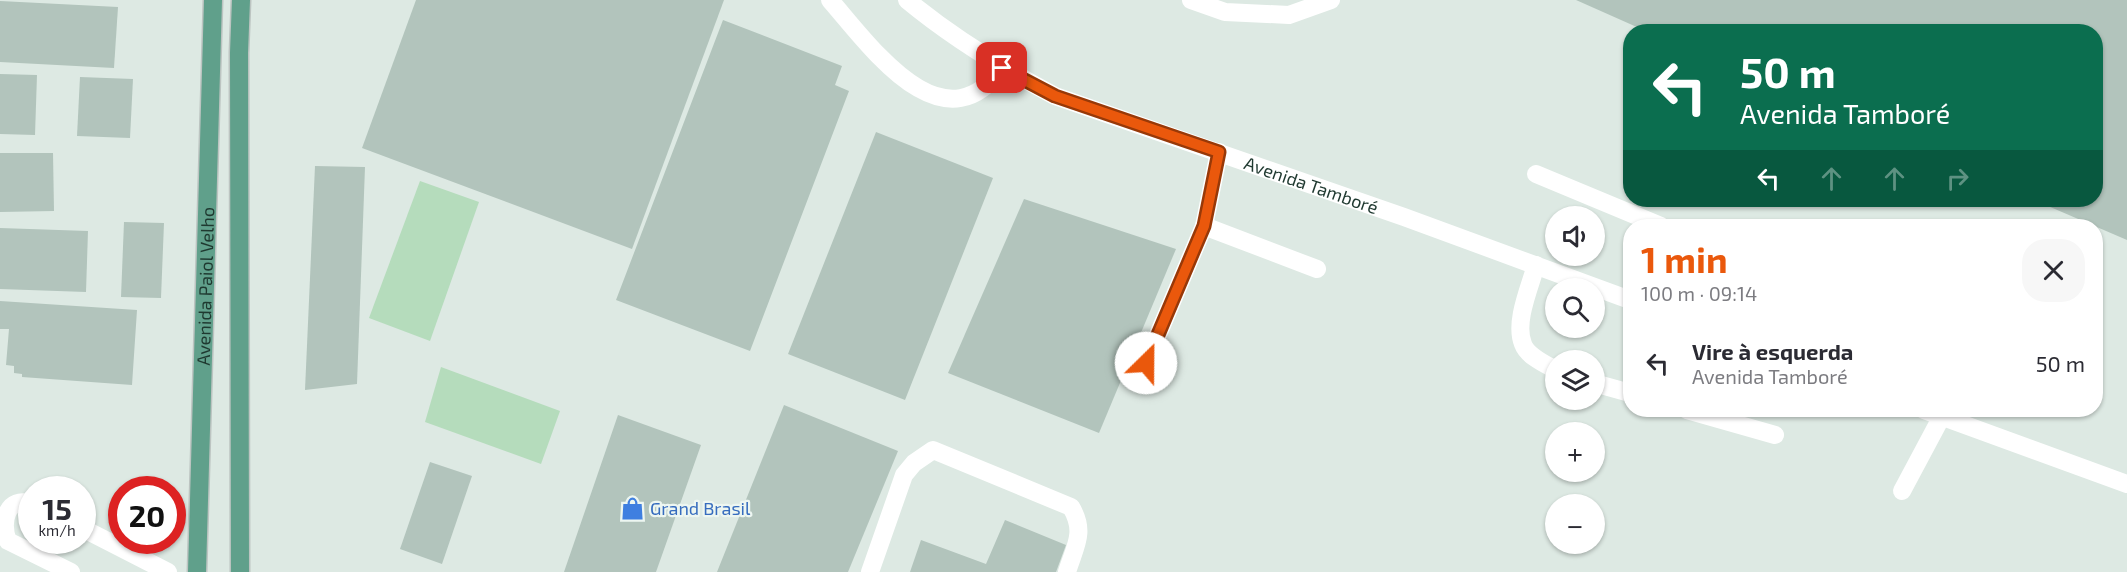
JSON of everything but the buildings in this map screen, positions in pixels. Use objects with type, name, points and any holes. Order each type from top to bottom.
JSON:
[{"type":"main road","name":"Avenida Paiol Velho","points":[[197,572],[213,0]]},
{"type":"main road","name":"Avenida Paiol Velho","points":[[240,572],[239,53],[241,0]]},
{"type":"street","points":[[830,0],[886,65],[918,90],[957,100],[977,94],[991,84],[1002,68]]},
{"type":"street","name":"Avenida Tamboré","points":[[907,0],[939,27],[1002,68],[1055,96],[1219,152],[1623,297]]},
{"type":"street","points":[[1191,0],[1225,12],[1289,15],[1331,0]]},
{"type":"street","points":[[1146,363],[1204,226],[1219,152]]},
{"type":"street","points":[[1536,174],[1644,219]]},
{"type":"street","points":[[1204,226],[1317,269]]},
{"type":"street","points":[[1536,265],[1520,326],[1523,345],[1545,364]]},
{"type":"street","points":[[1605,386],[1623,391]]},
{"type":"street","points":[[1712,417],[1775,435]]},
{"type":"street","points":[[1902,491],[1941,417]]},
{"type":"street","points":[[1945,417],[2127,484]]},
{"type":"street","points":[[870,572],[904,475],[914,463],[933,450],[1071,507],[1078,520],[1080,532],[1067,572]]},
{"type":"street","points":[[18,504],[12,506],[3,518],[2,531],[8,541],[18,547]]},
{"type":"street","points":[[96,535],[168,572]]},
{"type":"street","points":[[32,554],[71,572]]},
{"type":"green space","points":[[420,181],[479,202],[430,341],[369,318]]},
{"type":"green space","points":[[441,367],[560,411],[541,464],[425,422]]},
{"type":"place","name":"Grand Brasil","points":[[632,508]]},
{"type":"route","points":[[1002,68],[1055,96],[1219,152],[1204,226],[1146,363]]}]
